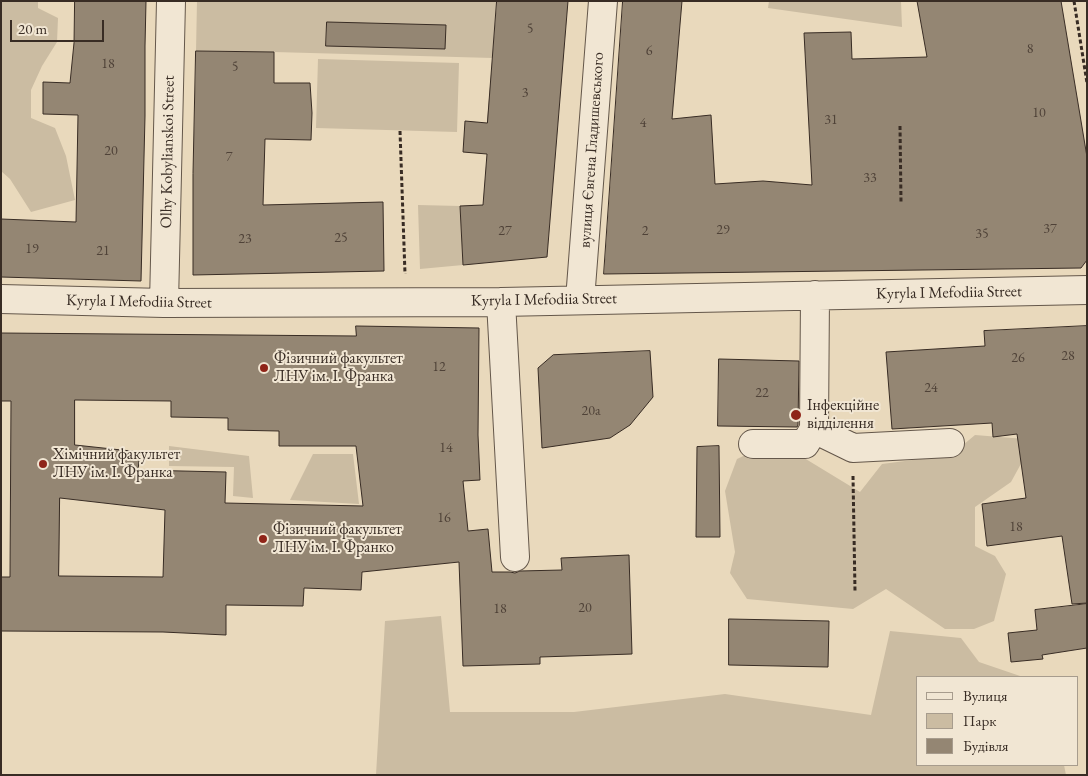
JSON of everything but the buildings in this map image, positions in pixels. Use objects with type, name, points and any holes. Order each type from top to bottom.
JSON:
[{"type":"street","name":"Olhy Kobylianskoi Street","points":[[164,304],[171,1]]},
{"type":"street","name":"вулиця Євгена Гладишевського","points":[[580,300],[603,1]]},
{"type":"street","name":"Kyryla I Mefodiia Street","points":[[1,299],[164,304],[501,302],[1087,290]]},
{"type":"street","points":[[753,444],[805,444],[814,429],[815,295]]},
{"type":"street","points":[[501,302],[515,557]]},
{"type":"street","points":[[814,429],[853,448],[950,443]]},
{"type":"path","points":[[1074,1],[1087,82]]},
{"type":"path","points":[[900,126],[901,202]]},
{"type":"path","points":[[400,131],[405,277]]},
{"type":"path","points":[[853,448],[855,591]]},
{"type":"green space","points":[[1,1],[38,1],[38,8],[58,18],[57,42],[42,66],[31,90],[31,118],[55,128],[66,156],[75,200],[31,212],[10,179],[1,171]]},
{"type":"green space","points":[[197,1],[497,1],[493,58],[196,51]]},
{"type":"green space","points":[[769,1],[901,1],[902,27],[768,8]]},
{"type":"green space","points":[[318,59],[459,63],[457,132],[316,128]]},
{"type":"green space","points":[[418,205],[460,206],[463,265],[420,269]]},
{"type":"green space","points":[[975,435],[1025,439],[1028,451],[1011,482],[975,507],[975,546],[995,556],[1006,574],[994,621],[974,629],[945,629],[886,589],[853,609],[747,599],[730,573],[735,552],[725,491],[737,459],[756,450],[791,450],[860,492],[882,464],[951,455]]},
{"type":"green space","points":[[169,446],[249,456],[253,498],[233,496],[234,467],[169,466]]},
{"type":"green space","points":[[313,454],[353,454],[359,504],[290,500]]},
{"type":"green space","points":[[441,616],[450,712],[574,712],[725,694],[871,715],[890,631],[961,638],[979,662],[1020,676],[916,676],[916,766],[1064,766],[1066,775],[376,775],[385,621]]},
{"type":"place","name":"Фізичний факультет ЛНУ ім. І. Франка","points":[[264,368]]},
{"type":"place","name":"Інфекційне відділення","points":[[796,415]]},
{"type":"place","name":"Хімічний факультет ЛНУ ім. І. Франка","points":[[43,464]]},
{"type":"place","name":"Фізичний факультет ЛНУ ім. І. Франко","points":[[263,539]]}]
